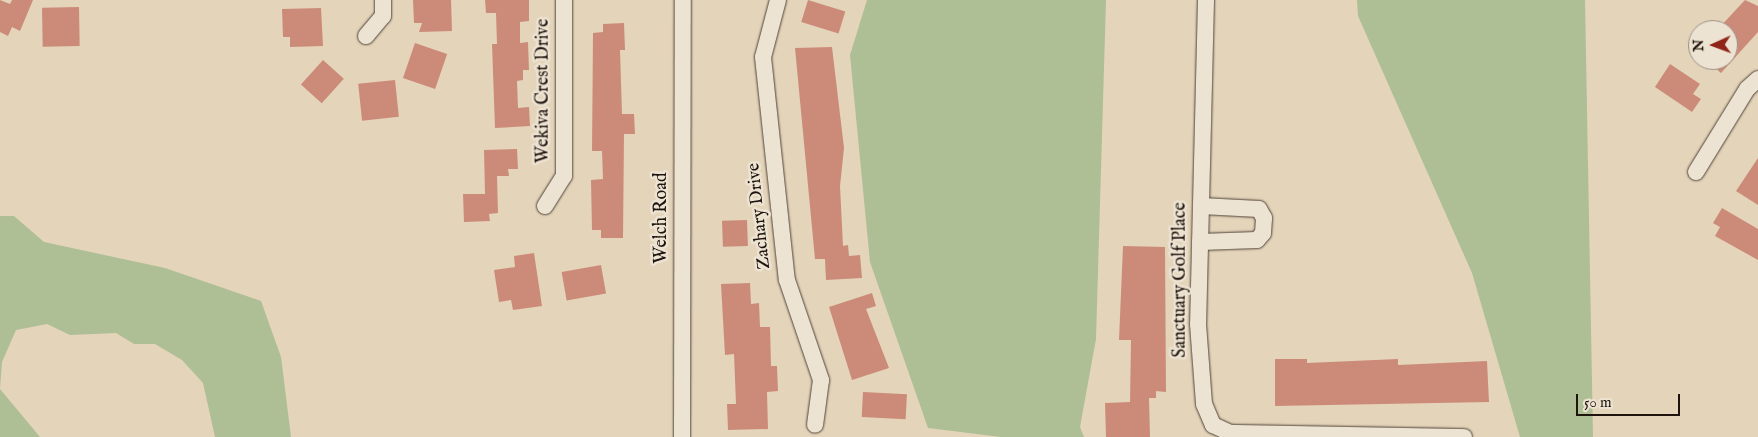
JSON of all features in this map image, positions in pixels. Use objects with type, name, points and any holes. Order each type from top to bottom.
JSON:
[{"type":"street","points":[[366,36],[383,16],[383,0]]},
{"type":"street","name":"Wekiva Crest Drive","points":[[545,206],[564,176],[564,0]]},
{"type":"street","name":"Welch Road","points":[[682,0],[682,437]]},
{"type":"street","name":"Zachary Drive","points":[[778,0],[763,56],[787,280],[821,380],[815,425]]},
{"type":"street","name":"Sanctuary Golf Place","points":[[1206,0],[1198,324],[1204,404],[1214,425],[1230,433],[1464,437]]},
{"type":"street","points":[[1696,172],[1747,89],[1758,79]]},
{"type":"street","points":[[1200,242],[1256,240],[1263,233],[1264,218],[1259,209],[1201,206]]},
{"type":"green space","points":[[867,0],[1106,0],[1096,339],[1080,427],[1084,437],[1001,437],[928,428],[870,262],[850,55]]},
{"type":"green space","points":[[1357,0],[1585,0],[1593,437],[1520,437],[1472,273],[1358,16]]},
{"type":"green space","points":[[0,216],[14,216],[44,242],[165,268],[261,301],[281,357],[291,437],[215,437],[203,383],[182,360],[155,344],[134,344],[116,333],[70,335],[47,324],[16,330],[2,362],[0,389]]},
{"type":"green space","points":[[0,389],[40,437],[0,437]]},
{"type":"building","points":[[0,0],[10,4],[12,0],[33,0],[20,31],[12,27],[8,36],[0,32]]},
{"type":"building","points":[[413,0],[451,0],[452,31],[419,32],[422,23],[414,23]]},
{"type":"building","points":[[485,0],[529,0],[529,21],[520,22],[520,43],[528,42],[529,70],[523,70],[523,80],[517,81],[518,108],[529,107],[530,126],[495,128],[492,44],[497,44],[496,13],[486,13]]},
{"type":"building","points":[[808,0],[845,11],[839,33],[801,22]]},
{"type":"building","points":[[1745,0],[1758,6],[1758,32],[1738,54],[1738,20],[1726,20]]},
{"type":"building","points":[[79,7],[80,46],[43,47],[42,8]]},
{"type":"building","points":[[321,8],[323,46],[290,47],[290,37],[283,37],[282,9]]},
{"type":"building","points":[[624,23],[625,50],[620,50],[622,114],[634,114],[635,134],[624,134],[623,238],[601,238],[601,230],[592,230],[591,180],[603,179],[602,151],[592,151],[593,33],[603,32],[603,24]]},
{"type":"building","points":[[415,43],[447,54],[435,89],[403,78]]},
{"type":"building","points":[[832,47],[844,148],[840,186],[843,246],[848,245],[849,256],[860,255],[862,278],[826,280],[825,259],[815,259],[795,48]]},
{"type":"building","points":[[323,60],[344,79],[322,103],[301,85]]},
{"type":"building","points":[[1670,64],[1700,84],[1693,94],[1701,99],[1692,112],[1655,87]]},
{"type":"building","points":[[395,80],[399,117],[362,121],[358,84]]},
{"type":"building","points":[[517,149],[518,169],[508,169],[509,176],[497,176],[498,213],[489,214],[490,221],[464,222],[463,194],[485,194],[484,150]]},
{"type":"building","points":[[1758,158],[1758,205],[1736,191]]},
{"type":"building","points":[[1722,208],[1758,229],[1758,260],[1715,236],[1720,227],[1713,223]]},
{"type":"building","points":[[747,220],[748,246],[723,247],[722,221]]},
{"type":"building","points":[[1123,246],[1165,247],[1166,392],[1156,391],[1156,398],[1149,398],[1150,437],[1106,437],[1105,403],[1130,402],[1131,340],[1119,340]]},
{"type":"building","points":[[534,253],[542,306],[513,310],[511,300],[499,302],[494,270],[515,267],[514,256]]},
{"type":"building","points":[[601,265],[606,294],[567,301],[562,272]]},
{"type":"building","points":[[750,283],[751,304],[759,303],[760,327],[770,327],[771,366],[777,366],[778,391],[767,392],[768,429],[728,430],[727,404],[736,404],[734,354],[725,355],[721,284]]},
{"type":"building","points":[[872,293],[876,306],[866,309],[889,368],[852,380],[829,307]]},
{"type":"building","points":[[1275,359],[1307,359],[1307,363],[1398,359],[1398,365],[1487,361],[1489,402],[1275,406]]},
{"type":"building","points":[[863,392],[907,394],[906,419],[862,417]]}]
